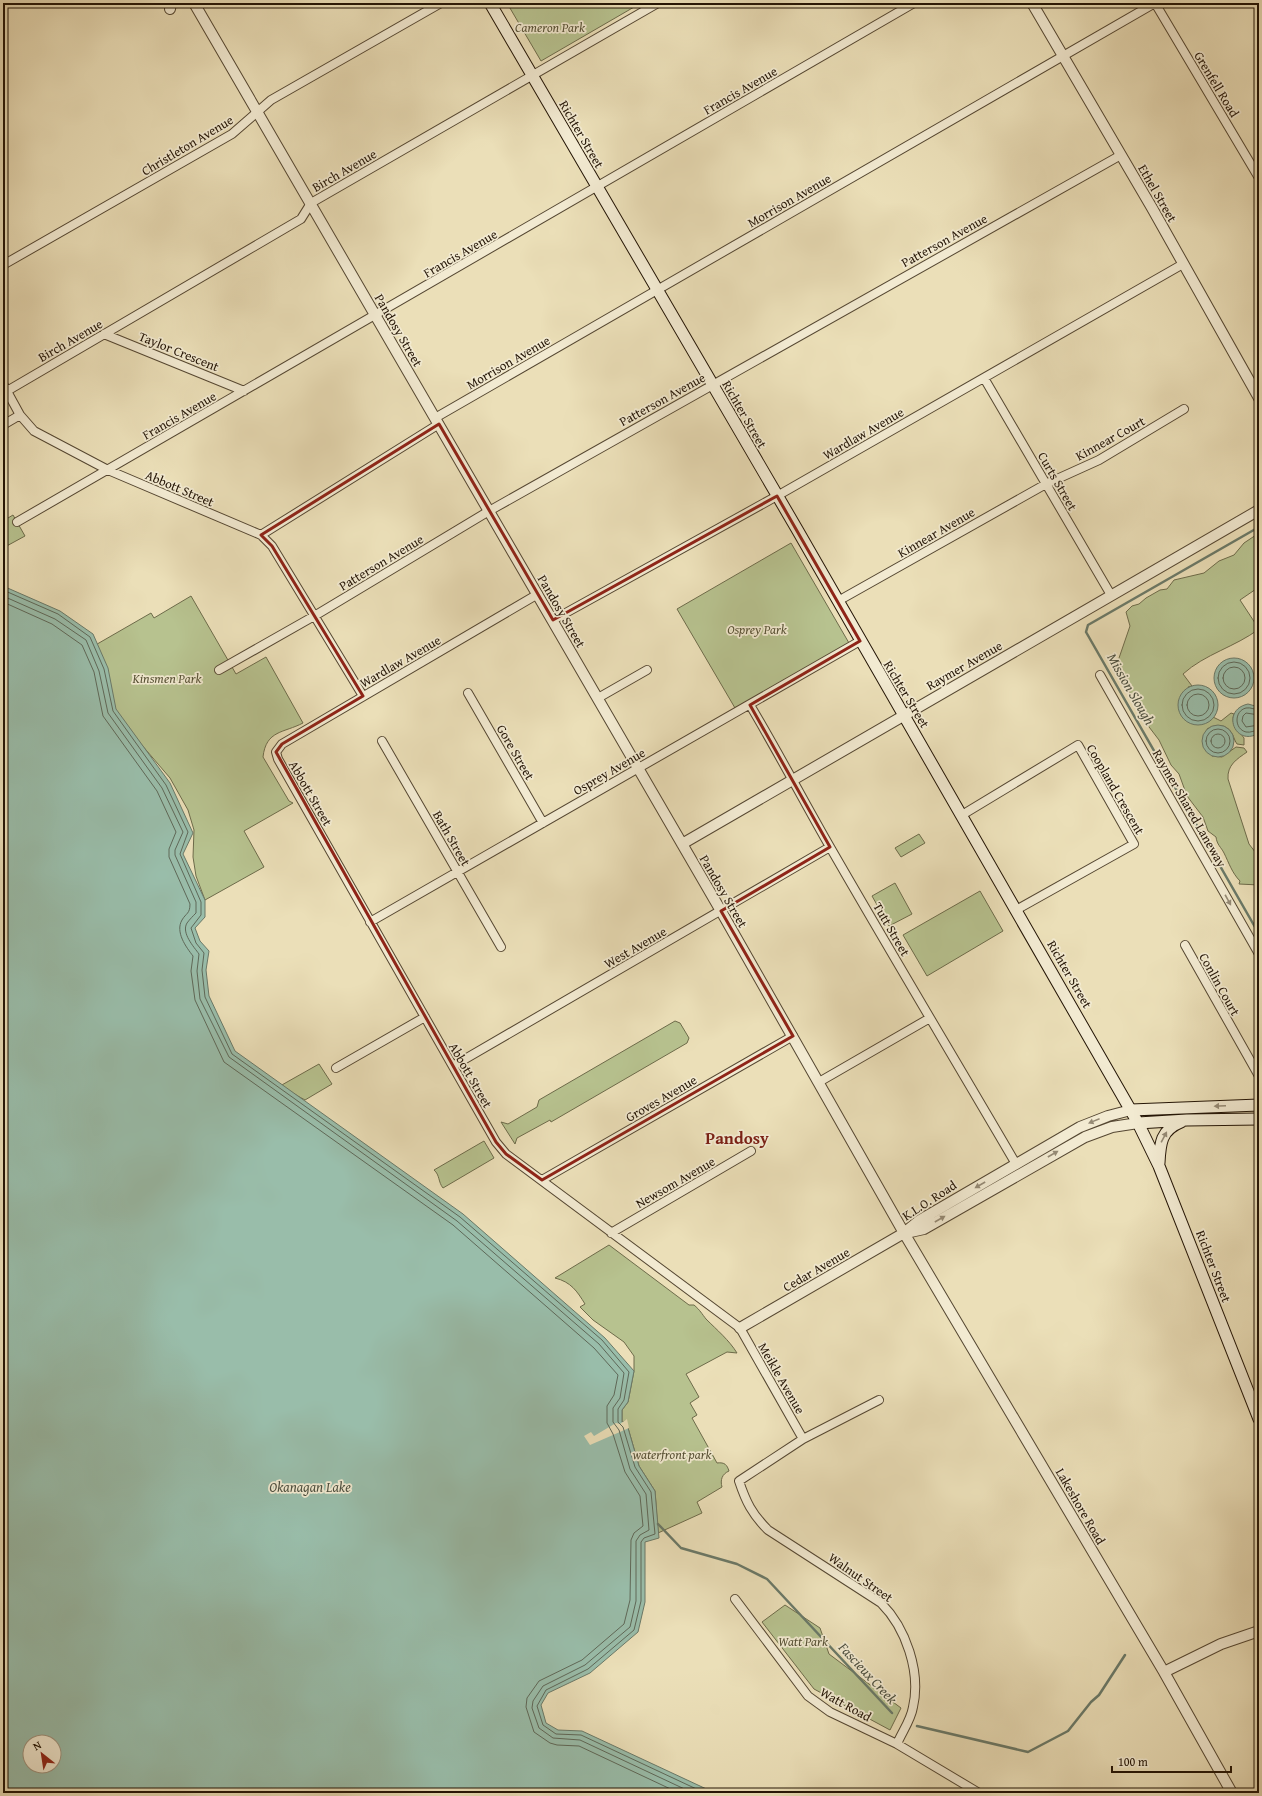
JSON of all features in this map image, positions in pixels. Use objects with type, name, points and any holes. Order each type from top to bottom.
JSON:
[{"type":"main road","name":"Richter Street","points":[[490,3],[860,641],[904,714],[1131,1110],[1159,1166],[1259,1419]]},
{"type":"main road","name":"K.L.O. Road","points":[[1131,1110],[1259,1105]]},
{"type":"main road","name":"K.L.O. Road","points":[[1138,1123],[1187,1120],[1259,1119]]},
{"type":"main road","points":[[1159,1166],[1160,1148],[1163,1137],[1171,1126],[1187,1120]]},
{"type":"street","name":"Pandosy Street","points":[[194,3],[721,911],[904,1233]]},
{"type":"street","name":"Christleton Avenue","points":[[3,265],[232,134],[271,100],[441,3]]},
{"type":"street","name":"Birch Avenue","points":[[5,388],[104,334],[301,219],[311,203],[658,3]]},
{"type":"street","name":"Francis Avenue","points":[[17,522],[914,3]]},
{"type":"street","name":"Ethel Street","points":[[1032,3],[1257,392]]},
{"type":"street","name":"Morrison Avenue","points":[[261,535],[437,421],[657,290],[1155,3]]},
{"type":"street","name":"Grenfell Road","points":[[1155,3],[1259,178]]},
{"type":"street","name":"Patterson Avenue","points":[[219,670],[316,615],[489,511],[1121,155]]},
{"type":"street","name":"Wardlaw Avenue","points":[[553,620],[777,496],[1183,264]]},
{"type":"street","name":"Taylor Crescent","points":[[104,334],[244,391]]},
{"type":"street","name":"Curts Street","points":[[984,378],[1111,595]]},
{"type":"street","name":"Abbott Street","points":[[5,388],[20,415],[34,431],[108,470],[261,535],[272,546],[316,615],[363,696]]},
{"type":"street","name":"Kinnear Court","points":[[1046,484],[1099,460],[1184,409]]},
{"type":"street","points":[[3,425],[20,415]]},
{"type":"street","name":"Kinnear Avenue","points":[[838,601],[1046,484]]},
{"type":"street","name":"Raymer Avenue","points":[[682,844],[904,714],[1259,510]]},
{"type":"street","name":"Wardlaw Avenue","points":[[276,752],[282,744],[538,594]]},
{"type":"street","name":"Osprey Avenue","points":[[370,922],[860,641]]},
{"type":"street","points":[[598,698],[647,670]]},
{"type":"street","name":"Raymer Shared Laneway","points":[[1100,674],[1259,954]]},
{"type":"street","name":"Gore Street","points":[[468,693],[543,823]]},
{"type":"street","name":"Tutt Street","points":[[750,705],[786,766],[792,780],[830,847],[1016,1164]]},
{"type":"street","name":"Bath Street","points":[[382,741],[501,947]]},
{"type":"street","name":"Coopland Crescent","points":[[962,815],[1078,745],[1134,844],[1016,910]]},
{"type":"street","name":"Abbott Street","points":[[276,752],[282,766],[496,1142],[506,1154],[740,1328]]},
{"type":"street","name":"West Avenue","points":[[453,1066],[830,847]]},
{"type":"street","name":"Conlin Court","points":[[1185,945],[1259,1076]]},
{"type":"street","points":[[336,1068],[425,1017]]},
{"type":"street","points":[[819,1082],[930,1018]]},
{"type":"street","name":"Groves Avenue","points":[[542,1180],[793,1036]]},
{"type":"street","name":"K.L.O. Road","points":[[904,1233],[920,1220],[1080,1127],[1108,1116],[1131,1110]]},
{"type":"street","name":"K.L.O. Road","points":[[904,1233],[924,1229],[1084,1137],[1112,1127],[1138,1123]]},
{"type":"street","name":"Newsom Avenue","points":[[611,1233],[751,1151]]},
{"type":"street","name":"Cedar Avenue","points":[[740,1328],[904,1233]]},
{"type":"street","name":"Lakeshore Road","points":[[904,1233],[1164,1672],[1232,1793]]},
{"type":"street","name":"Meikle Avenue","points":[[740,1328],[803,1439]]},
{"type":"street","points":[[803,1439],[879,1400]]},
{"type":"street","name":"Walnut Street","points":[[803,1439],[739,1481],[748,1506],[757,1519],[768,1530],[881,1603],[891,1613],[909,1651],[916,1687],[913,1709],[897,1744]]},
{"type":"street","name":"Watt Road","points":[[735,1599],[808,1696],[830,1712],[897,1744],[979,1793]]},
{"type":"street","points":[[1164,1672],[1221,1644],[1259,1632]]},
{"type":"highlighted area","points":[[439,424],[553,620],[777,496],[860,641],[750,705],[830,847],[721,911],[793,1036],[542,1180],[506,1154],[496,1142],[276,752],[282,744],[363,696],[272,546],[261,535]]},
{"type":"green space","name":"Cameron Park","points":[[507,3],[641,3],[541,61]]},
{"type":"green space","points":[[13,515],[25,536],[3,548],[3,521]]},
{"type":"green space","points":[[1259,533],[1259,587],[1240,600],[1259,629],[1240,641],[1201,661],[1183,674],[1192,686],[1188,687],[1209,721],[1213,717],[1221,721],[1231,713],[1234,714],[1234,724],[1244,738],[1244,745],[1237,744],[1229,729],[1226,727],[1217,726],[1207,729],[1212,756],[1222,757],[1236,747],[1244,748],[1247,752],[1233,763],[1229,770],[1228,779],[1249,844],[1259,857],[1259,885],[1239,884],[1240,881],[1218,844],[1216,837],[1208,831],[1203,817],[1187,796],[1179,774],[1171,765],[1159,740],[1146,723],[1132,695],[1123,684],[1113,664],[1118,661],[1130,626],[1126,612],[1132,606],[1139,604],[1160,590],[1167,589],[1174,580],[1204,573],[1219,561],[1234,555],[1244,543]]},
{"type":"green space","name":"Osprey Park","points":[[791,543],[849,643],[735,708],[677,609]]},
{"type":"green space","name":"Kinsmen Park","points":[[191,596],[236,674],[266,657],[303,723],[272,737],[265,748],[263,757],[289,801],[293,803],[244,831],[264,867],[205,900],[196,876],[193,857],[194,830],[188,810],[170,778],[111,709],[92,647],[151,613],[154,618]]},
{"type":"green space","points":[[919,834],[925,843],[901,857],[895,848]]},
{"type":"green space","points":[[895,883],[912,914],[889,926],[872,896]]},
{"type":"green space","points":[[980,891],[1003,931],[927,976],[903,935]]},
{"type":"green space","points":[[675,1021],[680,1023],[689,1038],[687,1043],[551,1122],[550,1120],[517,1138],[515,1144],[501,1122],[508,1124],[537,1107],[539,1100]]},
{"type":"green space","points":[[319,1064],[332,1084],[305,1100],[280,1086]]},
{"type":"green space","points":[[484,1141],[494,1158],[443,1188],[434,1170]]},
{"type":"green space","name":"waterfront park","points":[[609,1245],[689,1305],[694,1305],[727,1339],[737,1353],[727,1352],[686,1374],[699,1397],[690,1403],[697,1415],[692,1418],[717,1463],[725,1464],[729,1471],[722,1478],[722,1487],[697,1502],[702,1513],[658,1533],[655,1491],[639,1466],[626,1421],[622,1423],[622,1410],[628,1402],[634,1371],[634,1356],[624,1342],[593,1320],[580,1307],[585,1304],[573,1288],[565,1282],[555,1278]]},
{"type":"green space","name":"Watt Park","points":[[785,1605],[820,1628],[829,1654],[901,1708],[890,1730],[814,1689],[762,1622]]},
{"type":"water","name":"Okanagan Lake","points":[[3,586],[60,611],[93,634],[108,668],[116,709],[170,783],[193,833],[183,854],[205,900],[205,917],[195,928],[200,941],[209,951],[206,970],[209,996],[235,1051],[463,1214],[605,1338],[634,1371],[628,1402],[622,1410],[622,1422],[626,1421],[639,1466],[655,1491],[659,1538],[645,1542],[645,1602],[638,1632],[590,1673],[548,1693],[541,1705],[546,1723],[558,1730],[582,1731],[715,1793],[3,1793]]},
{"type":"water","points":[[1234,658],[1242,660],[1248,664],[1252,670],[1254,678],[1252,686],[1248,692],[1242,696],[1234,698],[1226,696],[1220,692],[1216,686],[1214,678],[1216,670],[1220,664],[1226,660]]},
{"type":"water","points":[[1198,685],[1206,687],[1212,691],[1216,697],[1218,705],[1216,713],[1212,719],[1206,723],[1198,725],[1190,723],[1184,719],[1180,713],[1178,705],[1180,697],[1184,691],[1190,687]]},
{"type":"water","points":[[1248,704],[1259,707],[1259,733],[1250,736],[1243,736],[1234,726],[1233,720],[1235,713],[1239,708]]},
{"type":"water","points":[[1215,725],[1221,725],[1230,729],[1234,741],[1230,753],[1221,757],[1215,757],[1206,753],[1202,744],[1202,738],[1206,729]]},
{"type":"pier","points":[[627,1419],[629,1428],[590,1445],[584,1436],[591,1432],[594,1436],[616,1423],[620,1424]]},
{"type":"waterway","name":"Mission Slough","points":[[1259,527],[1088,625],[1086,632],[1259,934]]},
{"type":"waterway","name":"Fascieux Creek","points":[[658,1524],[681,1548],[737,1564],[767,1579],[892,1713]]},
{"type":"waterway","name":"Fascieux Creek","points":[[917,1726],[1028,1752],[1068,1731],[1091,1702],[1099,1695],[1125,1655]]},
{"type":"district","name":"Pandosy","points":[[737,1138]]}]
